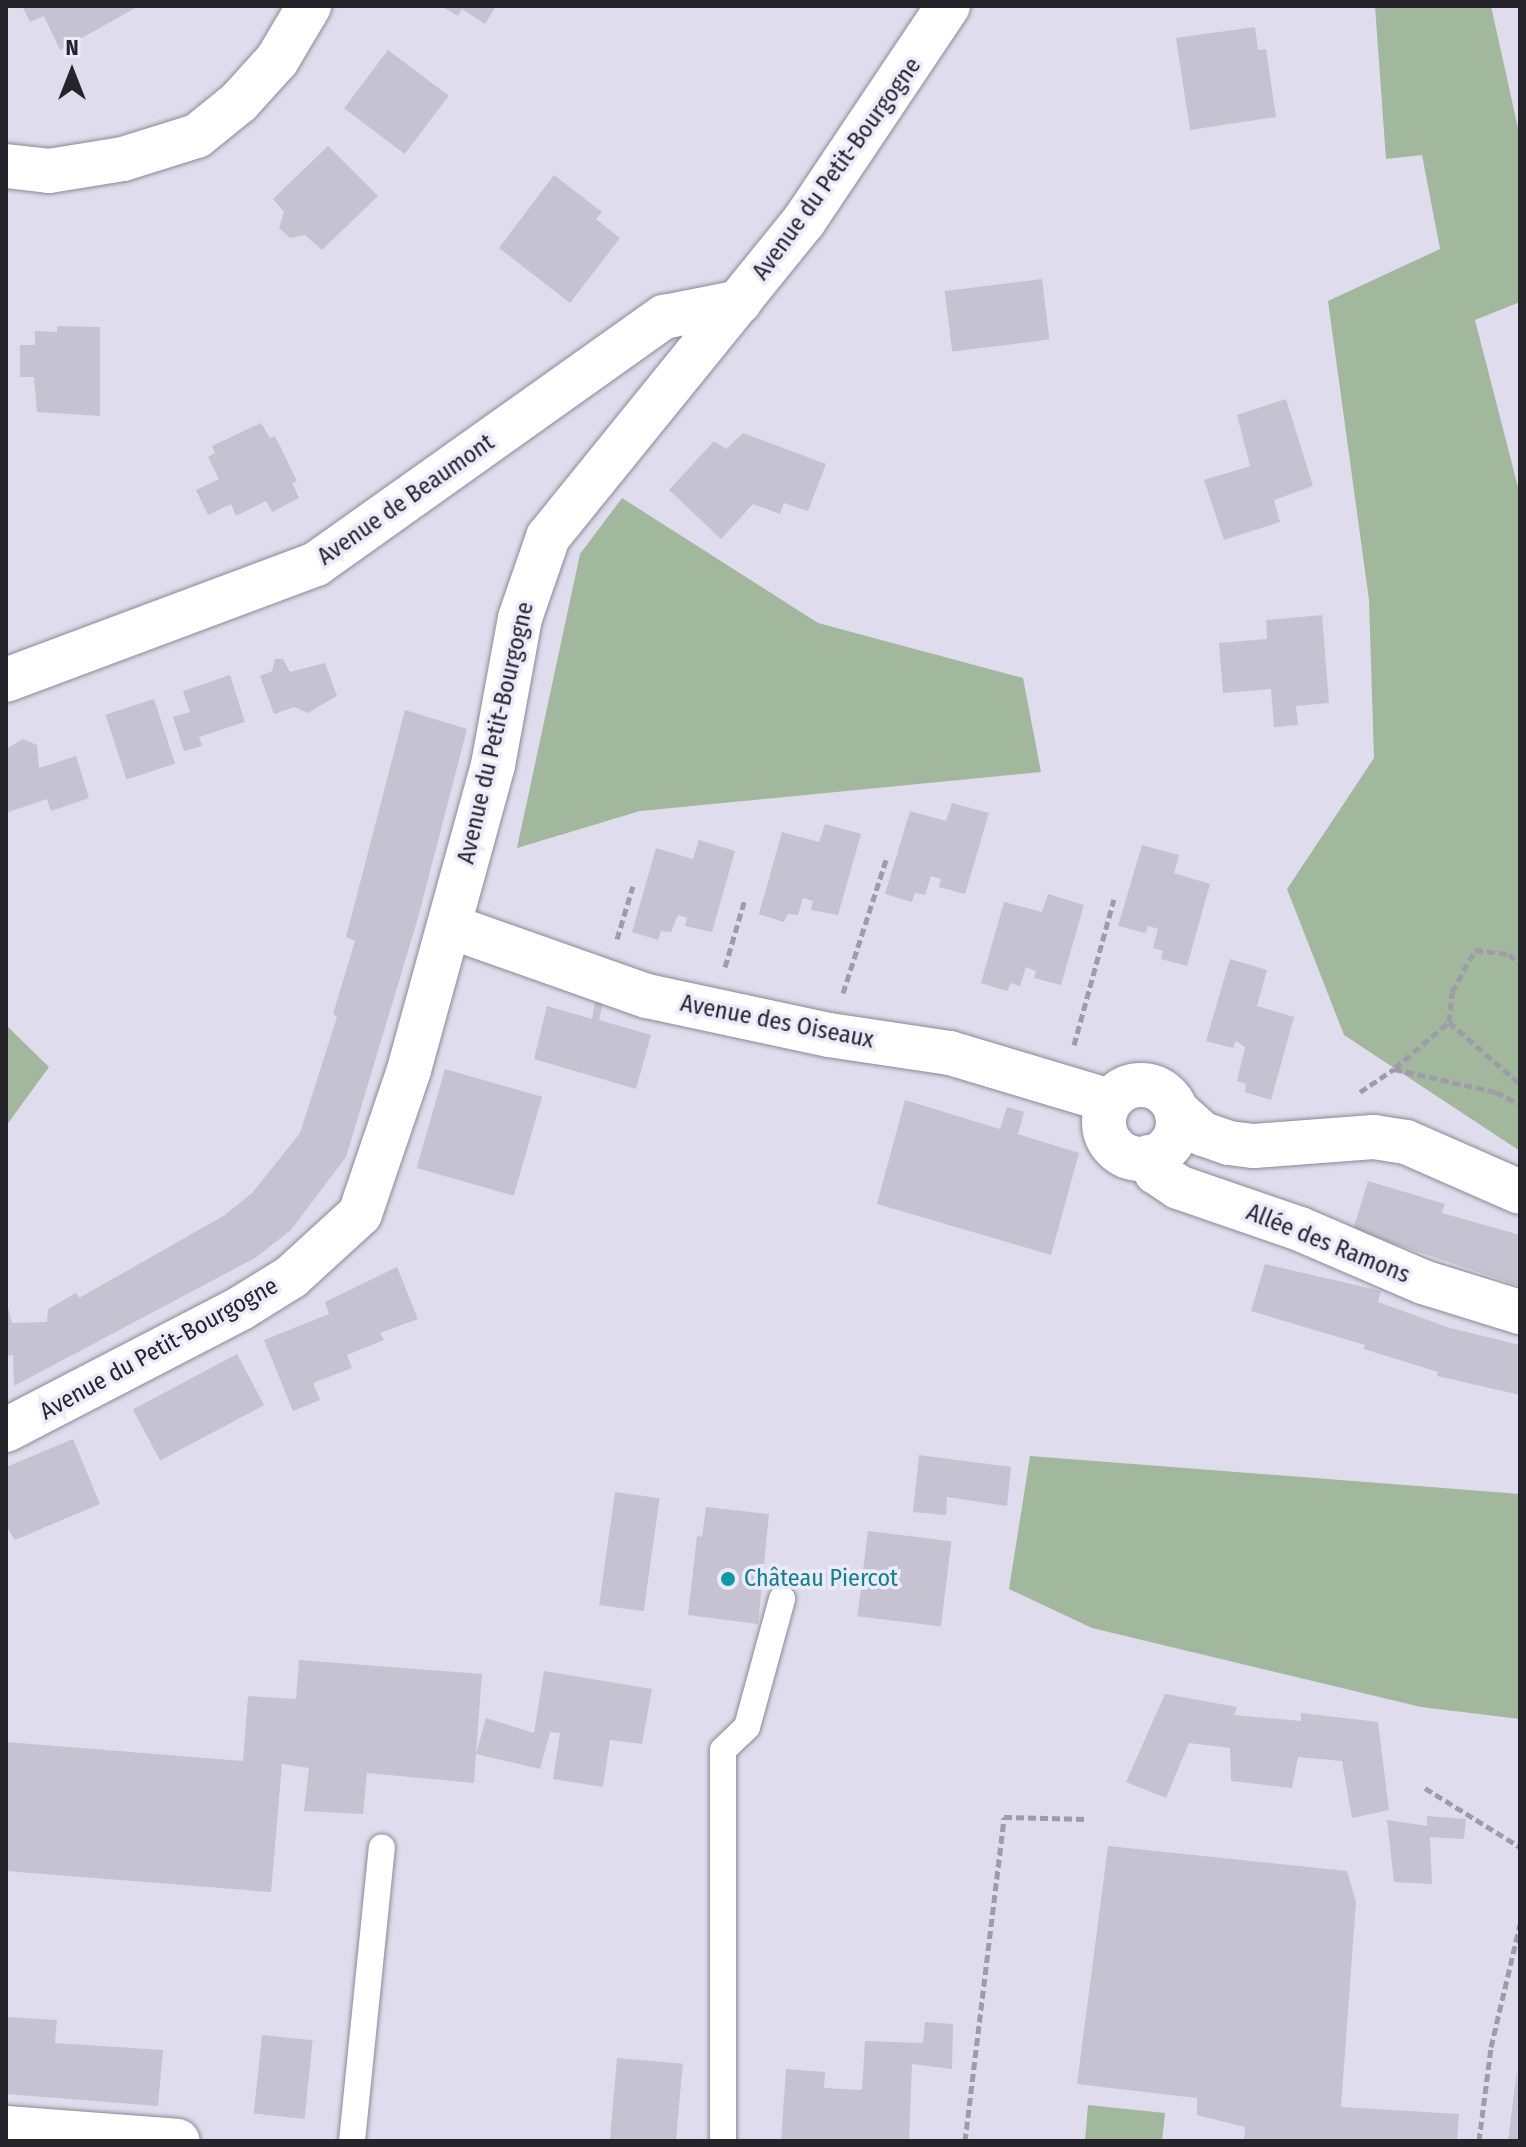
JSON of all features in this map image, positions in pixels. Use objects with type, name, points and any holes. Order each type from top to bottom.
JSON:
[{"type":"street","points":[[6,166],[49,171],[113,161],[197,136],[239,102],[277,60],[309,6]]},
{"type":"street","name":"Avenue du Petit-Bourgogne","points":[[6,1430],[241,1308],[291,1277],[360,1214],[409,1070],[449,926],[493,765],[520,618],[548,537],[804,221],[948,6]]},
{"type":"street","name":"Avenue de Beaumont","points":[[6,680],[316,564],[664,317],[740,302]]},
{"type":"street","name":"Avenue des Oiseaux","points":[[449,926],[604,981],[829,1035],[950,1053],[1110,1101]]},
{"type":"street","points":[[1176,1110],[1171,1143],[1149,1157],[1123,1154],[1112,1144],[1105,1122],[1110,1101],[1127,1087],[1150,1086],[1166,1095],[1176,1110],[1203,1134],[1229,1143],[1254,1146],[1336,1139],[1406,1142],[1520,1192]]},
{"type":"street","name":"Allée des Ramons","points":[[1149,1157],[1156,1172],[1178,1187],[1300,1229],[1423,1282],[1520,1312]]},
{"type":"street","points":[[13,2133],[178,2141]]},
{"type":"lane","points":[[723,2141],[723,1750],[747,1727],[782,1599]]},
{"type":"lane","points":[[352,2141],[382,1848]]},
{"type":"path","points":[[829,1035],[886,860]]},
{"type":"path","points":[[604,981],[633,886]]},
{"type":"path","points":[[712,1009],[745,899]]},
{"type":"path","points":[[1063,1087],[1114,899]]},
{"type":"path","points":[[1336,1139],[1355,1096],[1394,1069],[1449,1022],[1452,992],[1475,950],[1509,954],[1520,964]]},
{"type":"path","points":[[1449,1022],[1520,1084]]},
{"type":"path","points":[[1394,1069],[1496,1092],[1520,1104]]},
{"type":"path","points":[[1425,1788],[1520,1847]]},
{"type":"path","points":[[965,2141],[1004,1817],[1088,1819]]},
{"type":"path","points":[[1479,2141],[1491,2047],[1520,1924]]},
{"type":"green space","points":[[1375,6],[1491,6],[1520,137],[1520,302],[1475,320],[1520,495],[1520,1151],[1344,1035],[1287,889],[1374,758],[1369,600],[1328,301],[1440,249],[1422,155],[1386,159]]},
{"type":"green space","points":[[622,498],[818,623],[1023,678],[1041,772],[640,811],[517,848],[580,554]]},
{"type":"green space","points":[[6,1025],[49,1067],[6,1126]]},
{"type":"green space","points":[[1030,1456],[1520,1494],[1520,1719],[1421,1707],[1092,1628],[1009,1589]]},
{"type":"green space","points":[[1088,2105],[1165,2113],[1162,2141],[1085,2141]]},
{"type":"building","points":[[22,6],[139,6],[60,50],[44,16],[30,22]]},
{"type":"building","points":[[441,6],[496,6],[485,24],[462,9],[458,16]]},
{"type":"building","points":[[1255,27],[1258,50],[1266,49],[1276,117],[1190,130],[1176,38]]},
{"type":"building","points":[[388,50],[449,96],[405,154],[344,108]]},
{"type":"building","points":[[328,146],[378,196],[322,250],[305,235],[290,238],[279,228],[284,212],[273,199]]},
{"type":"building","points":[[554,175],[602,212],[596,219],[620,238],[570,303],[499,248]]},
{"type":"building","points":[[1042,279],[1049,340],[952,351],[945,291]]},
{"type":"building","points":[[57,326],[100,327],[100,416],[37,412],[34,377],[20,377],[20,345],[35,345],[35,331],[57,332]]},
{"type":"building","points":[[1286,399],[1313,486],[1274,500],[1280,522],[1224,540],[1204,480],[1250,466],[1237,415]]},
{"type":"building","points":[[261,423],[270,438],[275,436],[297,481],[292,483],[299,498],[272,512],[266,501],[236,516],[231,504],[208,515],[196,490],[219,479],[208,457],[215,453],[212,446]]},
{"type":"building","points":[[743,433],[826,464],[808,511],[784,503],[780,514],[753,504],[721,539],[669,490],[714,441],[726,449]]},
{"type":"building","points":[[1322,615],[1329,703],[1296,706],[1298,725],[1274,727],[1271,689],[1223,693],[1219,643],[1267,639],[1266,620]]},
{"type":"building","points":[[275,659],[283,659],[290,672],[325,663],[337,696],[308,713],[294,707],[274,714],[260,676],[272,671]]},
{"type":"building","points":[[230,675],[245,722],[199,737],[202,746],[184,751],[173,717],[190,712],[183,691]]},
{"type":"building","points":[[154,699],[175,764],[127,779],[105,715]]},
{"type":"building","points":[[405,710],[467,729],[418,918],[346,1157],[291,1230],[255,1258],[14,1386],[13,1355],[6,1356],[6,1300],[12,1323],[47,1322],[48,1309],[76,1293],[79,1298],[225,1215],[253,1192],[300,1133],[337,1017],[333,1014],[355,941],[346,937]]},
{"type":"building","points":[[23,739],[37,745],[39,768],[76,756],[89,798],[51,811],[47,799],[6,813],[6,749]]},
{"type":"building","points":[[952,803],[989,813],[965,894],[939,887],[941,879],[931,876],[925,895],[915,893],[912,902],[885,894],[910,811],[946,821]]},
{"type":"building","points":[[825,824],[861,834],[838,915],[811,910],[813,901],[803,898],[798,915],[788,914],[784,922],[759,914],[782,832],[819,842]]},
{"type":"building","points":[[699,840],[735,851],[712,932],[685,926],[687,918],[678,915],[671,932],[661,931],[658,940],[632,932],[656,848],[693,859]]},
{"type":"building","points":[[1142,845],[1179,855],[1174,873],[1210,884],[1187,966],[1161,959],[1163,951],[1153,948],[1158,929],[1148,926],[1146,933],[1118,926]]},
{"type":"building","points":[[1048,894],[1084,905],[1061,985],[1034,978],[1036,971],[1026,967],[1020,986],[1011,983],[1007,991],[981,983],[1004,902],[1042,912]]},
{"type":"building","points":[[1230,959],[1267,970],[1257,1006],[1294,1017],[1271,1100],[1245,1092],[1246,1084],[1237,1081],[1245,1047],[1236,1041],[1233,1048],[1206,1041]]},
{"type":"building","points":[[595,1002],[603,1003],[599,1020],[651,1035],[636,1089],[534,1059],[547,1006],[592,1019]]},
{"type":"building","points":[[445,1069],[542,1097],[514,1196],[417,1168]]},
{"type":"building","points":[[905,1100],[1000,1129],[1007,1107],[1024,1112],[1018,1134],[1079,1153],[1051,1255],[877,1204]]},
{"type":"building","points":[[1368,1181],[1445,1204],[1442,1213],[1520,1235],[1520,1286],[1353,1230]]},
{"type":"building","points":[[1265,1264],[1381,1291],[1378,1302],[1450,1328],[1520,1345],[1520,1395],[1437,1376],[1438,1372],[1364,1349],[1365,1345],[1251,1311]]},
{"type":"building","points":[[397,1267],[418,1319],[380,1333],[384,1340],[347,1355],[352,1368],[313,1383],[320,1400],[293,1411],[264,1340],[329,1314],[325,1302]]},
{"type":"building","points":[[237,1354],[264,1405],[160,1461],[133,1409]]},
{"type":"building","points":[[73,1439],[100,1504],[15,1540],[6,1526],[6,1467]]},
{"type":"building","points":[[919,1455],[1011,1467],[1007,1506],[947,1497],[946,1515],[913,1512]]},
{"type":"building","points":[[615,1492],[660,1498],[644,1611],[599,1605]]},
{"type":"building","name":"Château Piercot","points":[[706,1507],[769,1514],[758,1624],[688,1615],[697,1536],[702,1537]]},
{"type":"building","points":[[868,1531],[951,1541],[941,1627],[858,1616]]},
{"type":"building","points":[[299,1660],[482,1674],[474,1783],[367,1773],[363,1814],[304,1811],[309,1768],[282,1764],[271,1892],[6,1871],[6,1742],[243,1761],[248,1696],[296,1699]]},
{"type":"building","points":[[544,1671],[652,1689],[642,1744],[610,1740],[603,1787],[553,1779],[560,1733],[550,1732],[540,1769],[476,1754],[486,1718],[534,1733]]},
{"type":"building","points":[[1165,1694],[1237,1707],[1234,1715],[1301,1721],[1301,1713],[1378,1722],[1389,1810],[1352,1818],[1342,1761],[1298,1757],[1292,1788],[1231,1781],[1230,1748],[1189,1743],[1166,1798],[1126,1782]]},
{"type":"building","points":[[1427,1816],[1466,1819],[1464,1839],[1430,1837],[1432,1884],[1394,1882],[1387,1820],[1427,1826]]},
{"type":"building","points":[[1108,1846],[1347,1871],[1356,1902],[1341,2107],[1459,2114],[1457,2141],[1244,2141],[1245,2127],[1197,2115],[1197,2098],[1077,2084]]},
{"type":"building","points":[[6,2017],[57,2020],[55,2043],[163,2050],[158,2106],[6,2094]]},
{"type":"building","points":[[925,2022],[953,2024],[952,2069],[912,2064],[909,2141],[781,2141],[786,2069],[825,2072],[824,2088],[862,2090],[865,2041],[923,2043]]},
{"type":"building","points":[[262,2035],[313,2040],[304,2119],[254,2114]]},
{"type":"building","points":[[617,2058],[683,2064],[676,2141],[610,2139]]},
{"type":"building","points":[[1517,2070],[1520,2141],[1508,2141]]},
{"type":"place","name":"Château Piercot","points":[[728,1579]]}]
